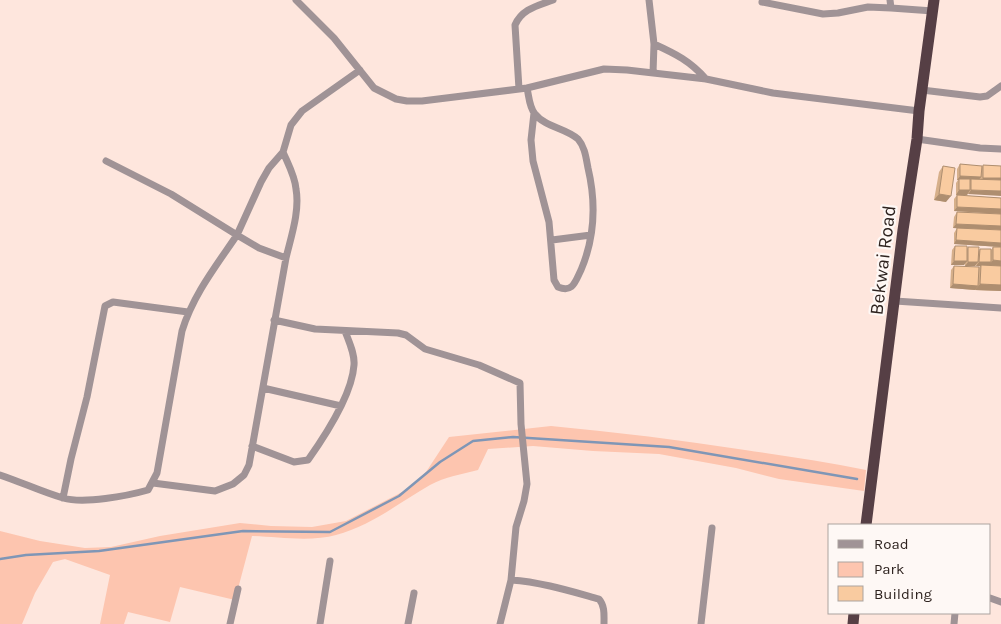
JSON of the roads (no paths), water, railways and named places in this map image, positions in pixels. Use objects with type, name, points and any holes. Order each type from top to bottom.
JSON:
[{"type":"highway","name":"Bekwai Road","points":[[866,524],[933,6]]},
{"type":"street","points":[[296,0],[334,38],[374,88],[396,99],[407,101],[422,101],[527,88],[604,69],[706,79],[773,93],[918,111]]},
{"type":"street","points":[[519,89],[515,25],[518,18],[524,12],[552,0]]},
{"type":"street","points":[[649,0],[654,44],[652,73]]},
{"type":"street","points":[[890,0],[891,8]]},
{"type":"street","points":[[762,2],[823,14],[868,7],[933,6]]},
{"type":"street","points":[[654,44],[674,53],[693,65],[706,79]]},
{"type":"street","points":[[0,475],[63,498],[79,500],[131,495],[148,490],[157,473],[182,332],[188,312],[209,274],[237,235],[261,182],[283,152],[291,125],[302,111],[360,70]]},
{"type":"street","points":[[922,90],[980,97],[987,96],[1001,86]]},
{"type":"street","points":[[527,88],[534,113],[531,140],[533,161],[549,222],[554,280],[558,287],[565,290],[571,288],[576,280],[587,252],[591,235],[594,202],[593,187],[584,150],[579,140],[534,113]]},
{"type":"street","points":[[917,139],[1001,149]]},
{"type":"street","points":[[153,483],[216,490],[234,484],[244,475],[249,465],[297,200],[296,189],[283,152]]},
{"type":"street","points":[[106,162],[171,194],[259,248],[286,258]]},
{"type":"street","points":[[552,240],[591,235]]},
{"type":"street","points":[[895,301],[1001,308]]},
{"type":"street","points":[[63,498],[87,397],[105,306],[113,302],[188,312]]},
{"type":"street","points":[[274,320],[314,329],[398,333],[425,349],[480,365],[520,383],[521,424],[527,484],[516,527],[511,580],[500,624]]},
{"type":"street","points":[[252,446],[294,462],[308,460],[340,406],[352,375],[354,357],[346,331]]},
{"type":"street","points":[[264,388],[340,406]]},
{"type":"street","points":[[701,624],[712,528]]},
{"type":"street","points":[[320,624],[330,561]]},
{"type":"street","points":[[511,580],[534,582],[571,590],[599,599],[602,602],[604,624]]},
{"type":"street","points":[[230,624],[238,590]]},
{"type":"street","points":[[408,624],[414,593]]},
{"type":"waterway","points":[[0,559],[26,555],[99,551],[243,531],[330,532],[399,496],[440,462],[473,441],[513,437],[669,447],[857,479]]}]
